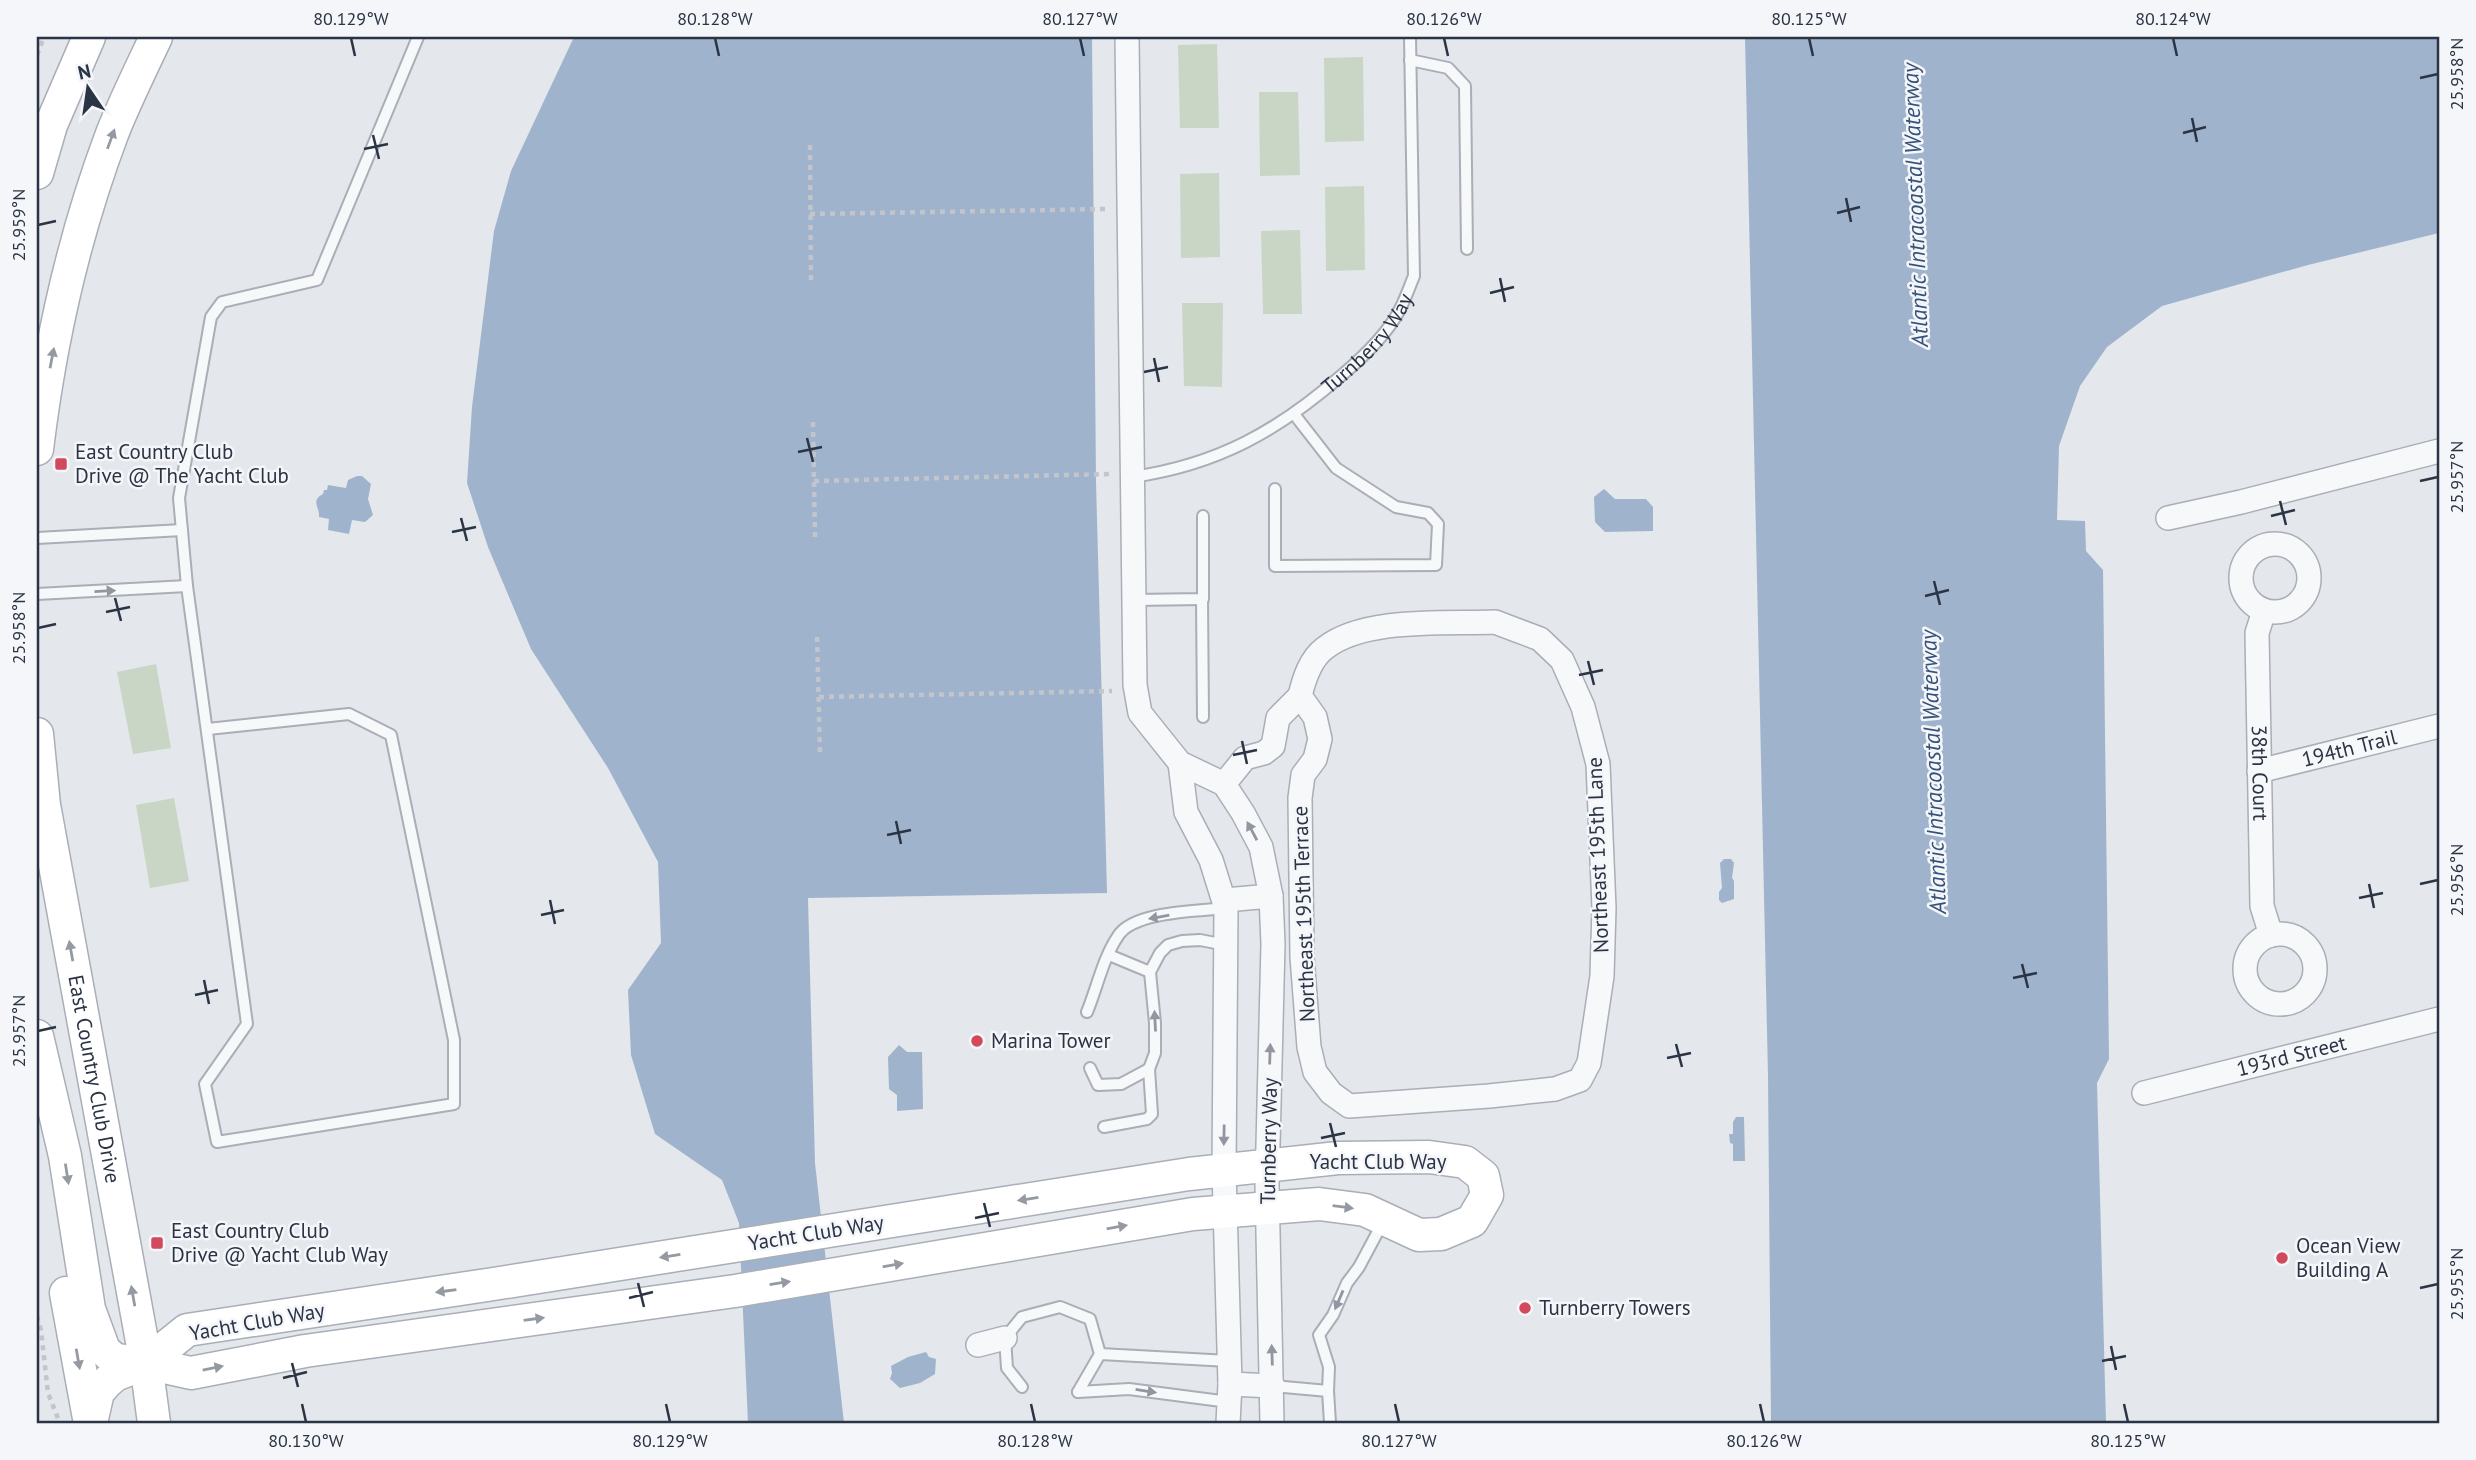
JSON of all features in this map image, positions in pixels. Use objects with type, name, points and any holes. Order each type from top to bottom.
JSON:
[{"type":"street","points":[[37,173],[51,125],[89,37]]},
{"type":"street","points":[[37,449],[41,411],[66,282],[85,212],[113,132],[156,37]]},
{"type":"street","points":[[1127,37],[1135,685],[1140,713],[1181,763],[1224,785]]},
{"type":"street","points":[[2168,518],[2439,451]]},
{"type":"street","name":"38th Court","points":[[2264,611],[2258,633],[2259,771],[2262,906],[2271,934]]},
{"type":"street","name":"Northeast 195th Lane","points":[[1224,785],[1245,758],[1264,753],[1273,746],[1278,718],[1300,695],[1306,673],[1323,649],[1348,635],[1375,626],[1494,622],[1540,639],[1562,660],[1583,707],[1598,764],[1604,908],[1601,988],[1590,1063],[1580,1080],[1529,1092],[1349,1106],[1331,1093],[1315,1072]]},
{"type":"street","name":"Northeast 195th Terrace","points":[[1300,695],[1315,717],[1320,739],[1315,759],[1303,775],[1300,798],[1302,957],[1309,1047],[1315,1072]]},
{"type":"street","name":"194th Trail","points":[[2259,771],[2439,726]]},
{"type":"street","name":"East Country Club Drive","points":[[37,734],[44,805],[146,1363],[154,1423]]},
{"type":"street","name":"Turnberry Way","points":[[1181,763],[1186,812],[1211,860],[1226,904],[1224,1170],[1229,1393]]},
{"type":"street","name":"Turnberry Way","points":[[1224,785],[1261,847],[1271,896],[1273,944],[1267,1209],[1272,1423]]},
{"type":"street","points":[[1226,904],[1271,896]]},
{"type":"street","name":"193rd Street","points":[[2144,1093],[2439,1018]]},
{"type":"street","points":[[37,1036],[65,1156],[89,1309],[97,1335],[104,1350],[115,1360],[146,1363]]},
{"type":"street","points":[[37,1123],[91,1423]]},
{"type":"street","name":"Yacht Club Way","points":[[1429,1157],[1465,1163],[1483,1176],[1487,1195],[1472,1221],[1441,1234],[1419,1235],[1365,1210],[1319,1204],[1194,1214],[735,1291],[305,1351],[191,1373],[146,1363],[187,1330],[1224,1170],[1338,1158],[1429,1157]]},
{"type":"street","points":[[978,1345],[1005,1339]]},
{"type":"street","points":[[91,1423],[98,1392],[115,1376],[146,1363]]},
{"type":"street","points":[[1229,1393],[1273,1387]]},
{"type":"lane","points":[[208,729],[349,714],[391,735],[454,1040],[454,1104],[217,1142],[205,1084],[247,1024],[187,586],[179,498],[211,317],[222,302],[317,280],[418,37]]},
{"type":"lane","name":"Turnberry Way","points":[[1132,477],[1166,472],[1215,457],[1267,433],[1363,358],[1398,313],[1414,276],[1410,37]]},
{"type":"lane","points":[[1410,60],[1448,68],[1465,86],[1467,249]]},
{"type":"lane","points":[[1275,489],[1275,566],[1436,565],[1438,524],[1433,518],[1428,513],[1396,507],[1336,468],[1294,414]]},
{"type":"lane","points":[[1203,516],[1203,717]]},
{"type":"lane","points":[[37,538],[182,530]]},
{"type":"lane","points":[[37,594],[187,586]]},
{"type":"lane","points":[[1133,600],[1202,599]]},
{"type":"lane","points":[[1087,1012],[1118,934],[1152,917],[1226,904]]},
{"type":"lane","points":[[1104,1127],[1147,1119],[1152,1114],[1149,1069],[1155,1053],[1155,1033],[1150,972],[1160,953],[1168,944],[1182,940],[1226,945]]},
{"type":"lane","points":[[1109,955],[1150,972]]},
{"type":"lane","points":[[1090,1068],[1098,1085],[1121,1084],[1149,1069]]},
{"type":"lane","points":[[1330,1423],[1329,1367],[1319,1335],[1333,1315],[1347,1283],[1359,1267],[1384,1219]]},
{"type":"lane","points":[[1022,1387],[1007,1368],[1005,1339],[1022,1317],[1060,1307],[1090,1319],[1100,1354],[1079,1392],[1129,1388],[1229,1393]]},
{"type":"lane","points":[[1100,1354],[1229,1393]]},
{"type":"lane","points":[[1273,1387],[1328,1391]]},
{"type":"path","points":[[37,55],[44,37]]},
{"type":"path","points":[[810,145],[811,284]]},
{"type":"path","points":[[810,214],[1106,209]]},
{"type":"path","points":[[813,422],[815,537]]},
{"type":"path","points":[[814,481],[1108,474]]},
{"type":"path","points":[[817,638],[820,753]]},
{"type":"path","points":[[819,697],[1112,691]]},
{"type":"path","points":[[37,1317],[48,1393],[60,1423]]},
{"type":"green space","points":[[1217,44],[1219,128],[1180,128],[1178,45]]},
{"type":"green space","points":[[1363,57],[1364,141],[1325,142],[1324,58]]},
{"type":"green space","points":[[1259,92],[1298,92],[1300,175],[1260,176]]},
{"type":"green space","points":[[1219,173],[1220,257],[1181,258],[1180,174]]},
{"type":"green space","points":[[1364,186],[1365,270],[1326,271],[1325,187]]},
{"type":"green space","points":[[1300,230],[1302,314],[1263,314],[1261,231]]},
{"type":"green space","points":[[1182,303],[1223,303],[1222,387],[1184,386]]},
{"type":"green space","points":[[156,664],[171,748],[133,754],[117,672]]},
{"type":"green space","points":[[174,798],[189,881],[150,888],[136,805]]},
{"type":"water","points":[[574,37],[1092,37],[1096,481],[1107,893],[808,898],[815,1163],[844,1423],[748,1423],[739,1223],[722,1180],[655,1134],[631,1055],[628,990],[661,943],[658,862],[608,768],[531,649],[488,547],[467,483],[472,407],[494,231],[511,171]]},
{"type":"water","name":"Atlantic Intracoastal Waterway","points":[[1745,37],[2439,37],[2439,233],[2308,265],[2162,306],[2107,347],[2080,386],[2059,446],[2057,520],[2085,521],[2086,551],[2103,570],[2109,1059],[2097,1083],[2106,1423],[1771,1423],[1768,1076]]},
{"type":"water","points":[[362,476],[371,484],[368,499],[373,515],[365,522],[352,520],[349,534],[328,530],[329,519],[319,517],[317,499],[327,490],[328,485],[346,488],[348,480]]},
{"type":"water","points":[[1604,489],[1615,499],[1646,499],[1653,507],[1653,531],[1605,532],[1595,522],[1594,497]]},
{"type":"water","points":[[1724,859],[1731,859],[1734,863],[1734,899],[1722,903],[1719,900],[1722,888],[1720,863]]},
{"type":"water","points":[[899,1045],[907,1052],[922,1052],[923,1109],[897,1111],[897,1095],[889,1089],[888,1057]]},
{"type":"water","points":[[1736,1117],[1744,1117],[1745,1161],[1733,1161],[1733,1144],[1730,1143],[1729,1134],[1733,1134]]},
{"type":"water","points":[[926,1352],[929,1357],[936,1359],[935,1374],[920,1383],[900,1388],[890,1379],[891,1366]]},
{"type":"place","name":"East Country Club Drive @ The Yacht Club","points":[[61,464]]},
{"type":"place","name":"Marina Tower","points":[[977,1041]]},
{"type":"place","name":"East Country Club Drive @ Yacht Club Way","points":[[157,1243]]},
{"type":"place","name":"Ocean View Building A","points":[[2282,1258]]},
{"type":"place","name":"Turnberry Towers","points":[[1525,1308]]}]
